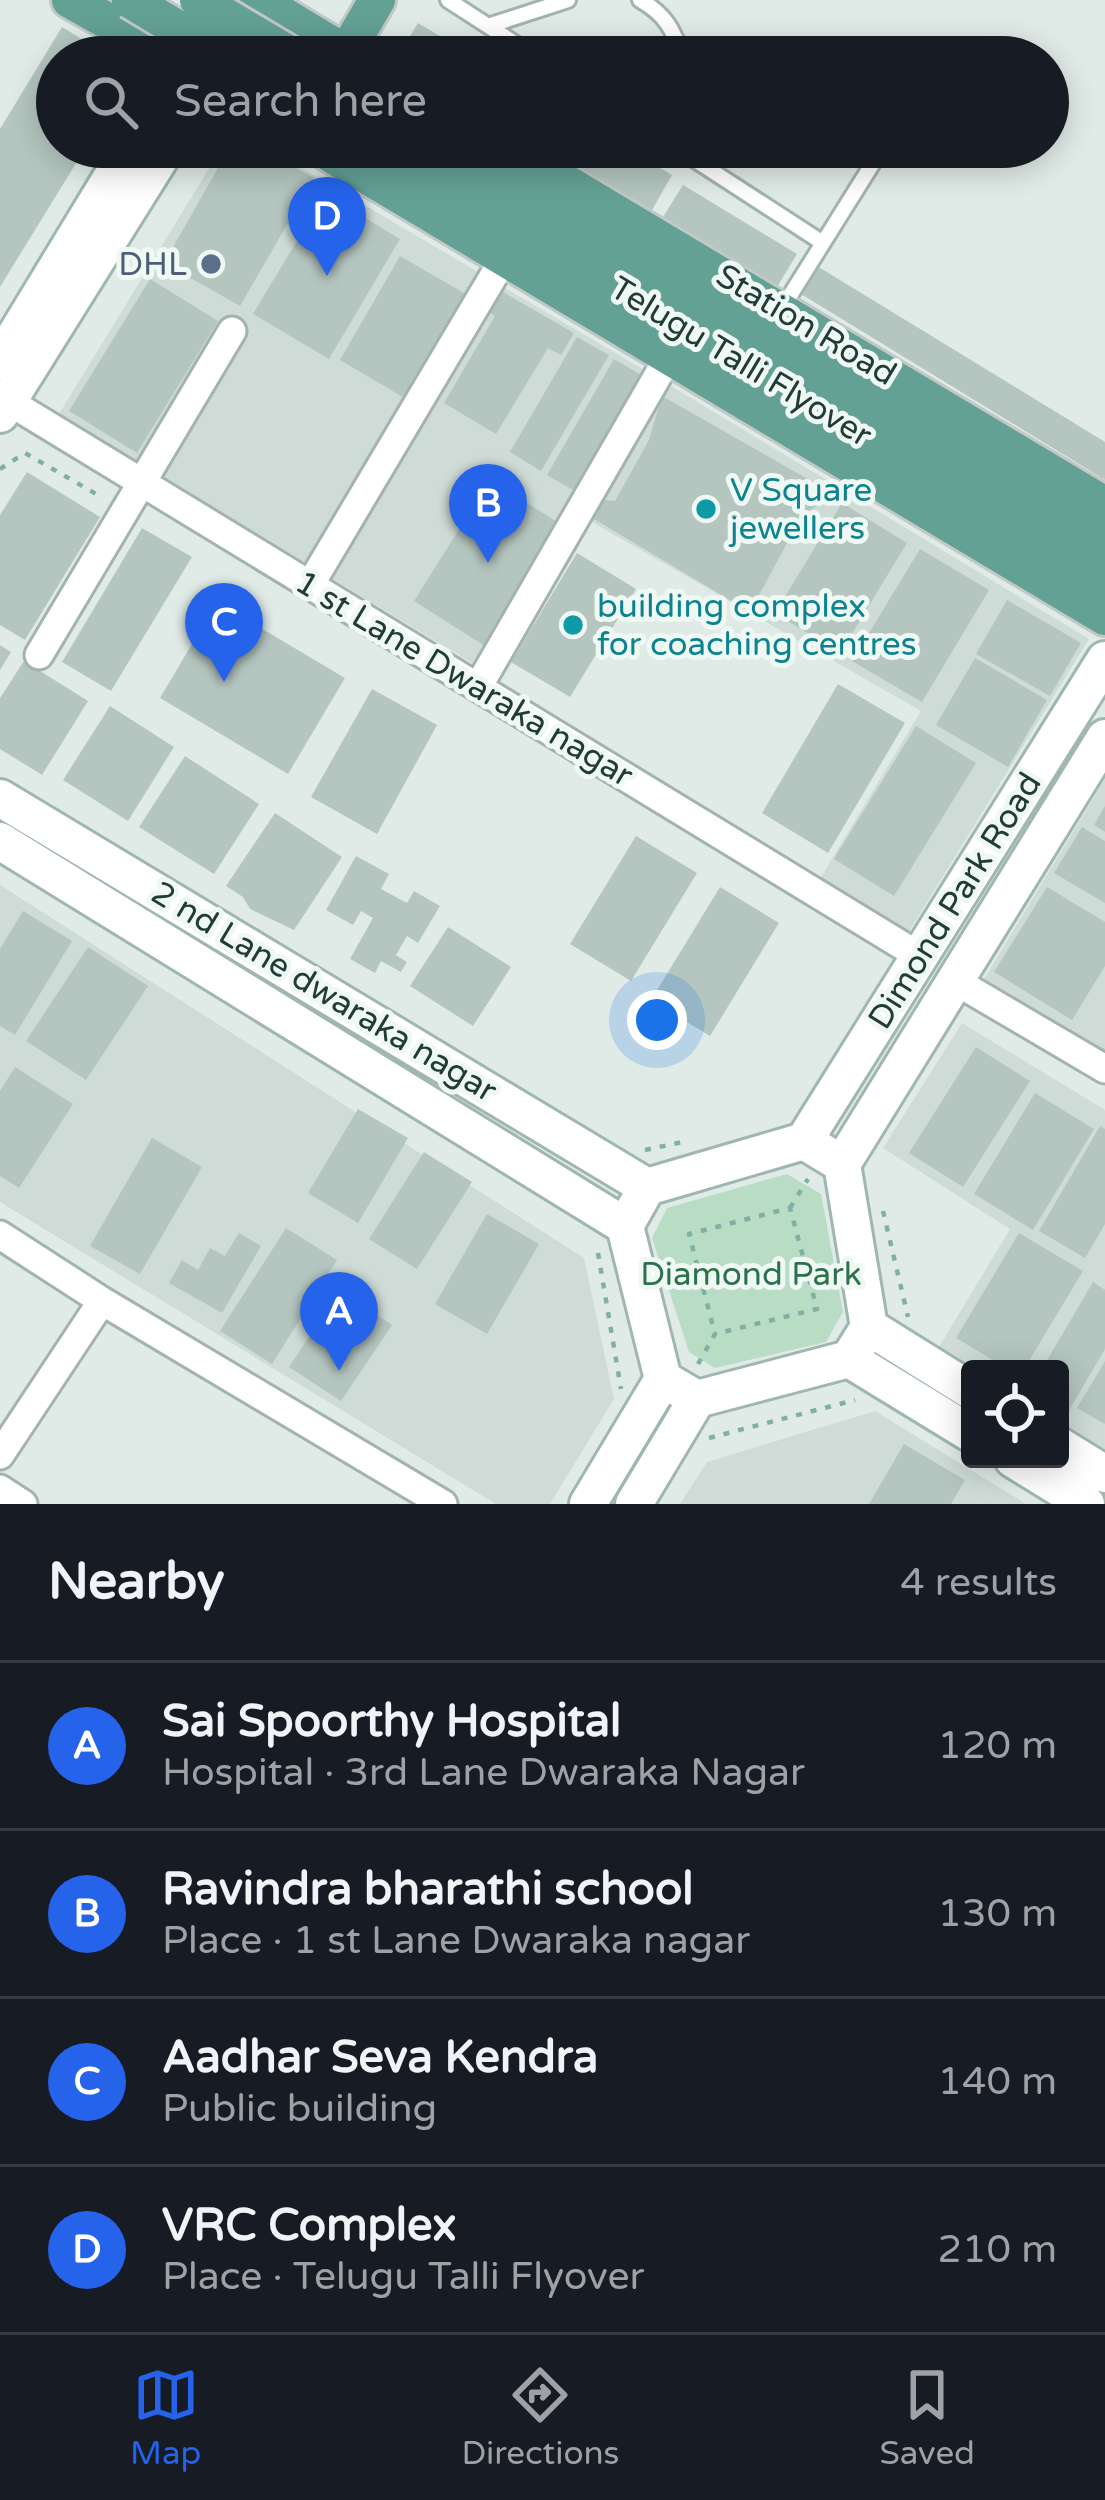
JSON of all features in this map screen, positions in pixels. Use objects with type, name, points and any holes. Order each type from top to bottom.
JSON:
[{"type":"main road","points":[[70,0],[137,36]]},
{"type":"main road","points":[[130,0],[189,36]]},
{"type":"main road","points":[[185,36],[200,0],[259,36]]},
{"type":"main road","points":[[237,36],[259,0],[318,36]]},
{"type":"main road","points":[[359,36],[377,0]]},
{"type":"main road","points":[[0,361],[117,168]]},
{"type":"main road","points":[[4,408],[153,168]]},
{"type":"main road","points":[[353,168],[1105,617]]},
{"type":"main road","name":"Telugu Talli Flyover","points":[[412,168],[1105,578]]},
{"type":"main road","name":"Telugu Talli Flyover","points":[[481,168],[1105,539]]},
{"type":"main road","name":"Station Road","points":[[541,168],[1105,506]]},
{"type":"main road","name":"Dimond Park Road","points":[[804,1142],[1105,660]]},
{"type":"main road","name":"Dimond Park Road","points":[[842,1164],[1105,737]]},
{"type":"main road","name":"2 nd Lane dwaraka nagar","points":[[0,798],[646,1168]]},
{"type":"main road","name":"2 nd Lane dwaraka nagar","points":[[0,841],[610,1231]]},
{"type":"main road","points":[[634,1504],[697,1399],[849,1359],[869,1327],[842,1164],[804,1142],[646,1168],[610,1231],[663,1379],[697,1399]]},
{"type":"main road","points":[[869,1327],[961,1384]]},
{"type":"main road","points":[[849,1359],[961,1427]]},
{"type":"main road","points":[[588,1504],[663,1379]]},
{"type":"main road","points":[[1069,1452],[1105,1474]]},
{"type":"main road","points":[[1028,1468],[1086,1504]]},
{"type":"street","points":[[310,585],[503,260]]},
{"type":"street","points":[[39,655],[232,331]]},
{"type":"street","points":[[478,687],[668,358]]},
{"type":"street","name":"1 st Lane Dwaraka nagar","points":[[4,408],[141,482],[921,957]]},
{"type":"street","points":[[957,982],[1105,1069]]},
{"type":"street","points":[[0,1234],[102,1301],[443,1504]]},
{"type":"street","points":[[0,1455],[102,1301]]},
{"type":"street","points":[[0,1490],[23,1504]]},
{"type":"lane","points":[[448,0],[503,36]]},
{"type":"lane","points":[[488,26],[568,0]]},
{"type":"lane","points":[[640,0],[656,9],[676,36]]},
{"type":"lane","points":[[707,168],[823,243]]},
{"type":"lane","points":[[781,310],[870,168]]},
{"type":"path","points":[[0,469],[25,453],[124,511]]},
{"type":"path","points":[[646,1168],[688,1140]]},
{"type":"path","points":[[882,1204],[909,1320]]},
{"type":"path","points":[[790,1208],[817,1309],[715,1334],[689,1234],[790,1208]]},
{"type":"path","points":[[610,1231],[623,1400]]},
{"type":"path","points":[[706,1438],[861,1398]]},
{"type":"shaded area","points":[[209,168],[302,168],[651,374],[479,667],[59,414]]},
{"type":"shaded area","points":[[666,383],[1089,639],[908,933],[821,877],[921,711],[585,518]]},
{"type":"shaded area","points":[[1105,779],[1105,1052],[984,979]]},
{"type":"shaded area","points":[[0,885],[584,1258],[614,1399],[550,1504],[496,1504],[0,1202]]},
{"type":"shaded area","points":[[962,1023],[1105,1110],[1105,1449],[1069,1427],[1069,1360],[961,1361],[939,1347],[1010,1229],[883,1148]]},
{"type":"shaded area","points":[[875,1411],[1026,1504],[680,1504],[707,1462]]},
{"type":"green space","name":"Diamond Park","points":[[787,1174],[821,1194],[843,1312],[826,1342],[715,1368],[689,1352],[652,1238],[667,1208]]},
{"type":"building","points":[[418,23],[440,36],[410,36]]},
{"type":"building","points":[[62,27],[77,36],[57,36]]},
{"type":"building","points":[[36,70],[36,168],[73,168],[0,287],[0,129]]},
{"type":"building","points":[[218,168],[296,168],[314,178],[240,306],[164,263]]},
{"type":"building","points":[[581,168],[660,168],[672,175],[652,210]]},
{"type":"building","points":[[683,185],[797,254],[777,287],[663,217]]},
{"type":"building","points":[[325,194],[400,239],[329,359],[253,314]]},
{"type":"building","points":[[400,256],[469,296],[408,400],[340,360]]},
{"type":"building","points":[[817,266],[1105,442],[1105,480],[801,294]]},
{"type":"building","points":[[150,279],[218,321],[137,453],[69,411]]},
{"type":"building","points":[[496,288],[574,333],[561,355],[548,348],[496,434],[444,403],[495,316],[483,309]]},
{"type":"building","points":[[577,337],[609,355],[541,471],[510,452]]},
{"type":"building","points":[[614,359],[646,378],[578,493],[547,475]]},
{"type":"building","name":"V Square jewellers","points":[[662,396],[834,494],[801,517],[750,612],[594,519],[605,500],[615,501],[649,440]]},
{"type":"building","points":[[27,472],[100,517],[25,640],[0,625],[0,515]]},
{"type":"building","points":[[490,480],[562,525],[485,646],[414,601]]},
{"type":"building","points":[[842,503],[907,543],[840,653],[775,613]]},
{"type":"building","points":[[142,528],[192,557],[111,691],[62,662]]},
{"type":"building","points":[[920,549],[989,590],[922,702],[852,661]]},
{"type":"building","name":"building complex for coaching centres","points":[[577,553],[636,589],[570,697],[511,662]]},
{"type":"building","points":[[1007,600],[1081,643],[1050,696],[976,654]]},
{"type":"building","points":[[217,602],[345,678],[288,774],[160,698]]},
{"type":"building","points":[[0,645],[11,652],[0,670]]},
{"type":"building","points":[[975,658],[1047,700],[1008,767],[936,725]]},
{"type":"building","points":[[24,661],[88,701],[42,775],[0,749],[0,698]]},
{"type":"building","points":[[838,684],[905,723],[828,853],[762,813]]},
{"type":"building","points":[[372,689],[437,725],[377,834],[311,797]]},
{"type":"building","points":[[110,706],[174,747],[128,821],[63,780]]},
{"type":"building","points":[[916,726],[976,763],[894,896],[834,859]]},
{"type":"building","points":[[185,756],[259,804],[214,874],[139,827]]},
{"type":"building","points":[[1105,806],[1105,832],[1094,825]]},
{"type":"building","points":[[275,813],[342,857],[294,930],[250,909],[243,897],[226,886]]},
{"type":"building","points":[[1082,827],[1105,841],[1105,903],[1054,873]]},
{"type":"building","points":[[636,836],[697,873],[631,981],[570,944]]},
{"type":"building","points":[[356,856],[389,874],[381,889],[407,903],[414,891],[440,906],[418,943],[407,936],[396,955],[407,962],[401,972],[381,961],[375,973],[350,959],[373,918],[361,911],[353,925],[326,910]]},
{"type":"building","points":[[720,887],[779,923],[710,1036],[651,1000]]},
{"type":"building","points":[[1047,887],[1105,922],[1105,966],[1072,1020],[994,972]]},
{"type":"building","points":[[23,911],[72,941],[15,1035],[0,1026],[0,949]]},
{"type":"building","points":[[448,927],[511,967],[473,1026],[410,986]]},
{"type":"building","points":[[88,947],[148,986],[86,1080],[26,1041]]},
{"type":"building","points":[[976,1047],[1030,1081],[963,1187],[909,1153]]},
{"type":"building","points":[[15,1067],[73,1104],[19,1188],[0,1176],[0,1091]]},
{"type":"building","points":[[1035,1093],[1094,1129],[1033,1230],[974,1194]]},
{"type":"building","points":[[358,1109],[408,1138],[358,1223],[308,1193]]},
{"type":"building","points":[[1100,1126],[1105,1129],[1105,1224],[1085,1258],[1039,1231]]},
{"type":"building","points":[[152,1138],[202,1167],[140,1274],[90,1246]]},
{"type":"building","points":[[424,1152],[472,1182],[417,1269],[369,1239]]},
{"type":"building","points":[[487,1214],[539,1244],[487,1334],[435,1304]]},
{"type":"building","points":[[286,1228],[337,1260],[272,1364],[220,1331]]},
{"type":"building","points":[[239,1233],[261,1246],[222,1313],[169,1283],[182,1260],[198,1270],[210,1248],[225,1256]]},
{"type":"building","points":[[1019,1233],[1083,1271],[1029,1360],[993,1360],[956,1338]]},
{"type":"building","points":[[1093,1282],[1105,1290],[1105,1349],[1069,1411],[1069,1360],[1047,1360]]},
{"type":"building","points":[[340,1291],[392,1325],[341,1401],[289,1367]]},
{"type":"building","points":[[1105,1361],[1105,1424],[1077,1408]]},
{"type":"building","points":[[904,1444],[965,1480],[951,1504],[869,1504]]},
{"type":"place","name":"DHL","points":[[211,264]]},
{"type":"place","name":"VRC Complex","points":[[327,276]]},
{"type":"place","name":"V Square jewellers","points":[[706,509]]},
{"type":"place","name":"Ravindra bharathi school","points":[[488,563]]},
{"type":"place","name":"building complex for coaching centres","points":[[573,625]]},
{"type":"place","name":"Aadhar Seva Kendra","points":[[224,682]]},
{"type":"place","name":"Sai Spoorthy Hospital","points":[[339,1371]]}]
